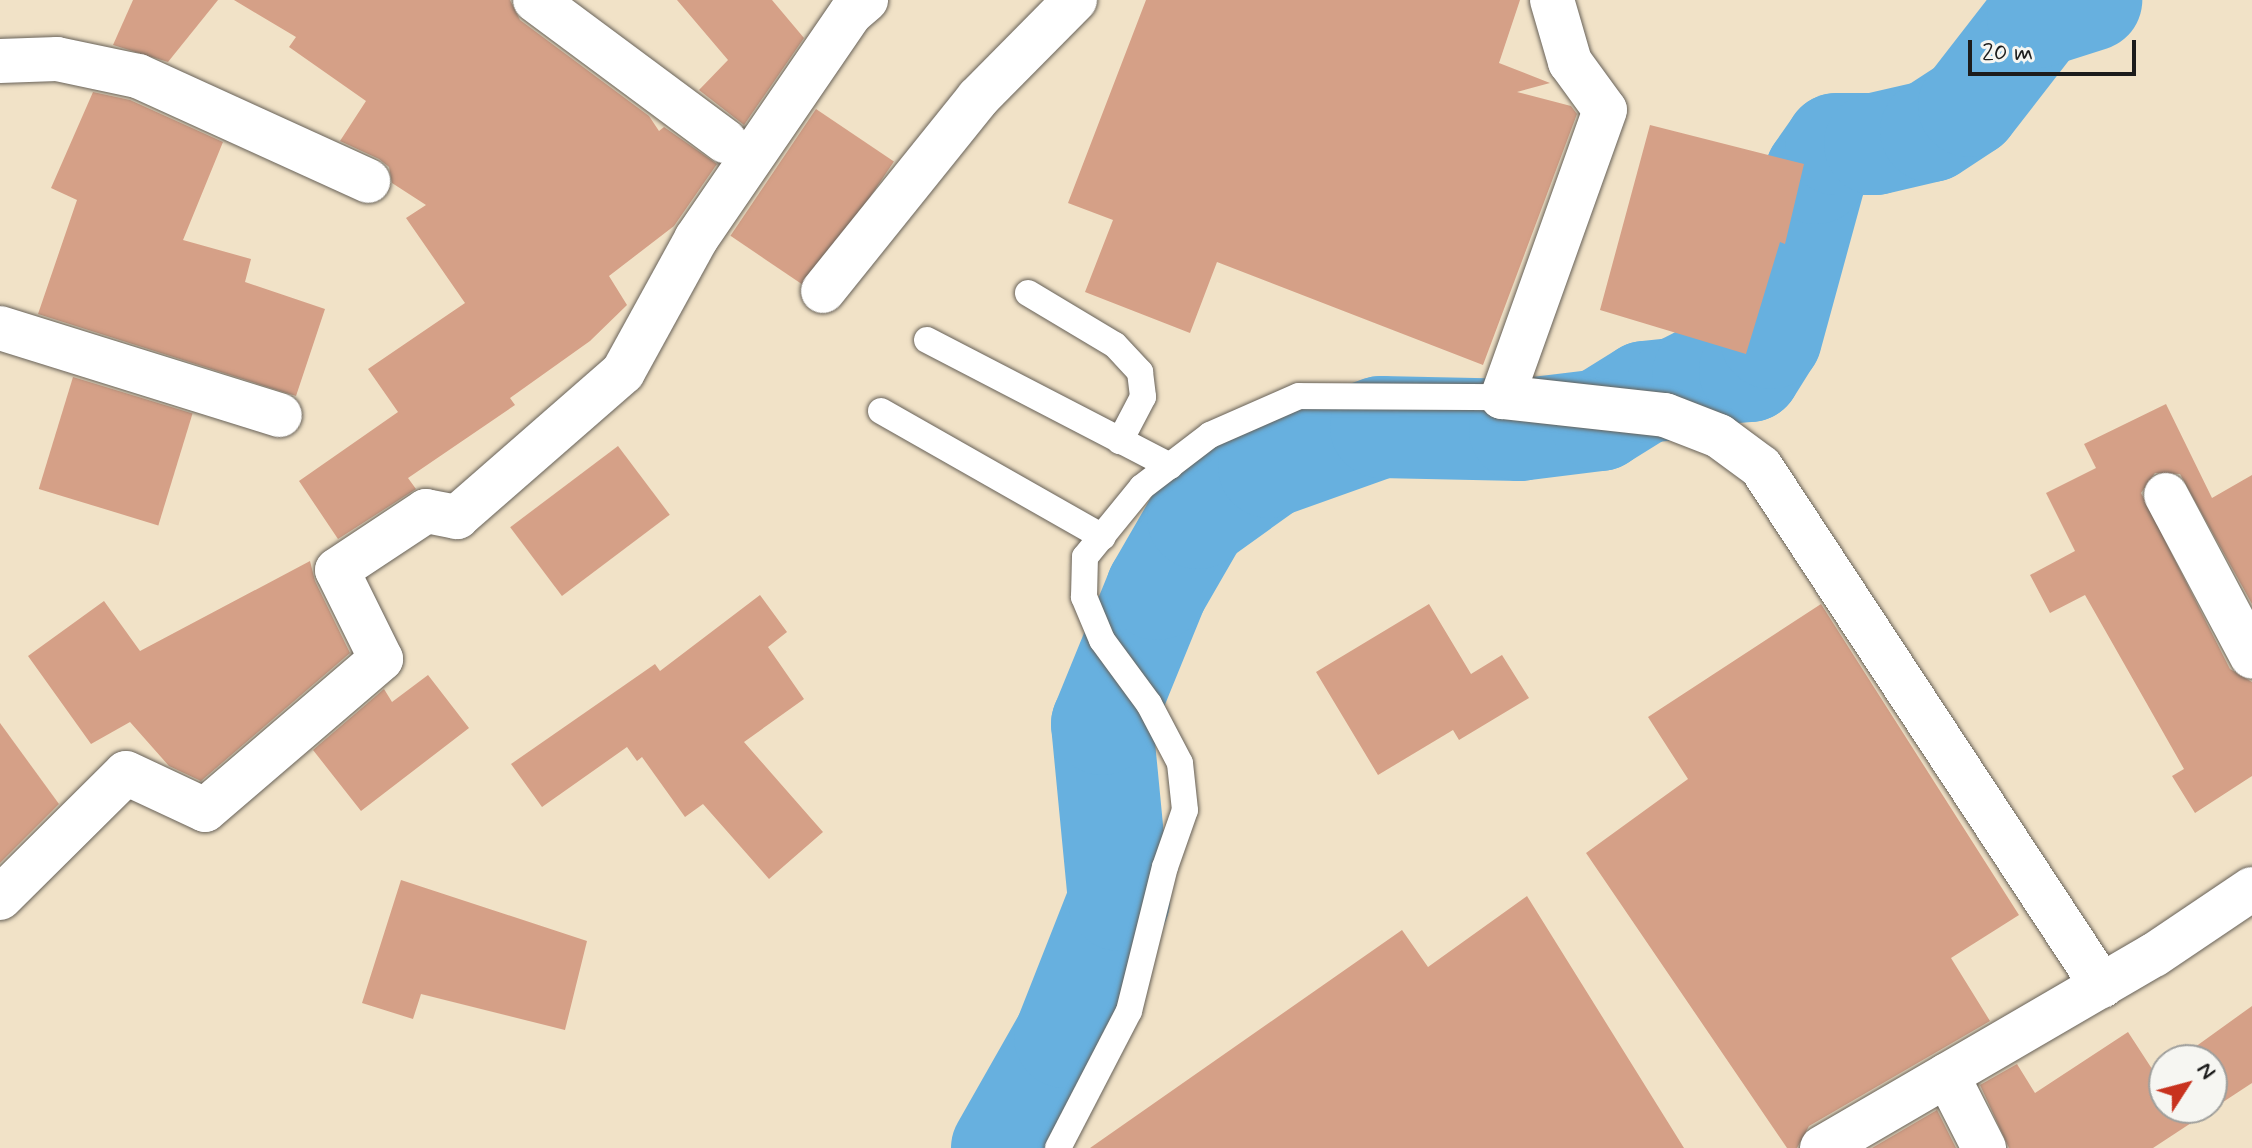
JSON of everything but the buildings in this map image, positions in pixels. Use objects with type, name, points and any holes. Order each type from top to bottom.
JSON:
[{"type":"street","points":[[535,0],[725,141]]},
{"type":"street","points":[[0,898],[126,773],[205,810],[381,659],[337,570],[426,511],[457,517],[623,372],[696,239],[851,13],[866,0]]},
{"type":"street","points":[[823,291],[978,98],[1075,0]]},
{"type":"street","points":[[1552,0],[1570,62],[1605,110],[1502,397],[1603,405],[1665,415],[1719,436],[1761,467],[2102,986]]},
{"type":"street","points":[[0,61],[57,59],[138,76],[368,181]]},
{"type":"street","points":[[0,328],[280,415]]},
{"type":"street","points":[[2166,495],[2252,657]]},
{"type":"street","points":[[1822,1148],[2102,986],[2252,889]]},
{"type":"street","points":[[1947,1075],[1984,1148]]},
{"type":"lane","points":[[1028,293],[1115,345],[1140,372],[1143,397],[1120,441]]},
{"type":"lane","points":[[927,340],[1170,466]]},
{"type":"lane","points":[[1058,1148],[1129,1011],[1165,867],[1185,810],[1180,763],[1149,704],[1102,640],[1084,597],[1085,557],[1142,487],[1210,435],[1299,396],[1502,397]]},
{"type":"lane","points":[[881,411],[1103,537]]},
{"type":"waterway","points":[[1002,1148],[1065,1037],[1119,900],[1102,724],[1157,589],[1198,518],[1269,467],[1381,427],[1520,430],[1600,420],[1645,392],[1676,389],[1703,375],[1750,371],[1771,338],[1816,173],[1836,144],[1875,144],[1931,131],[1969,106],[2038,17],[2091,0]]}]
